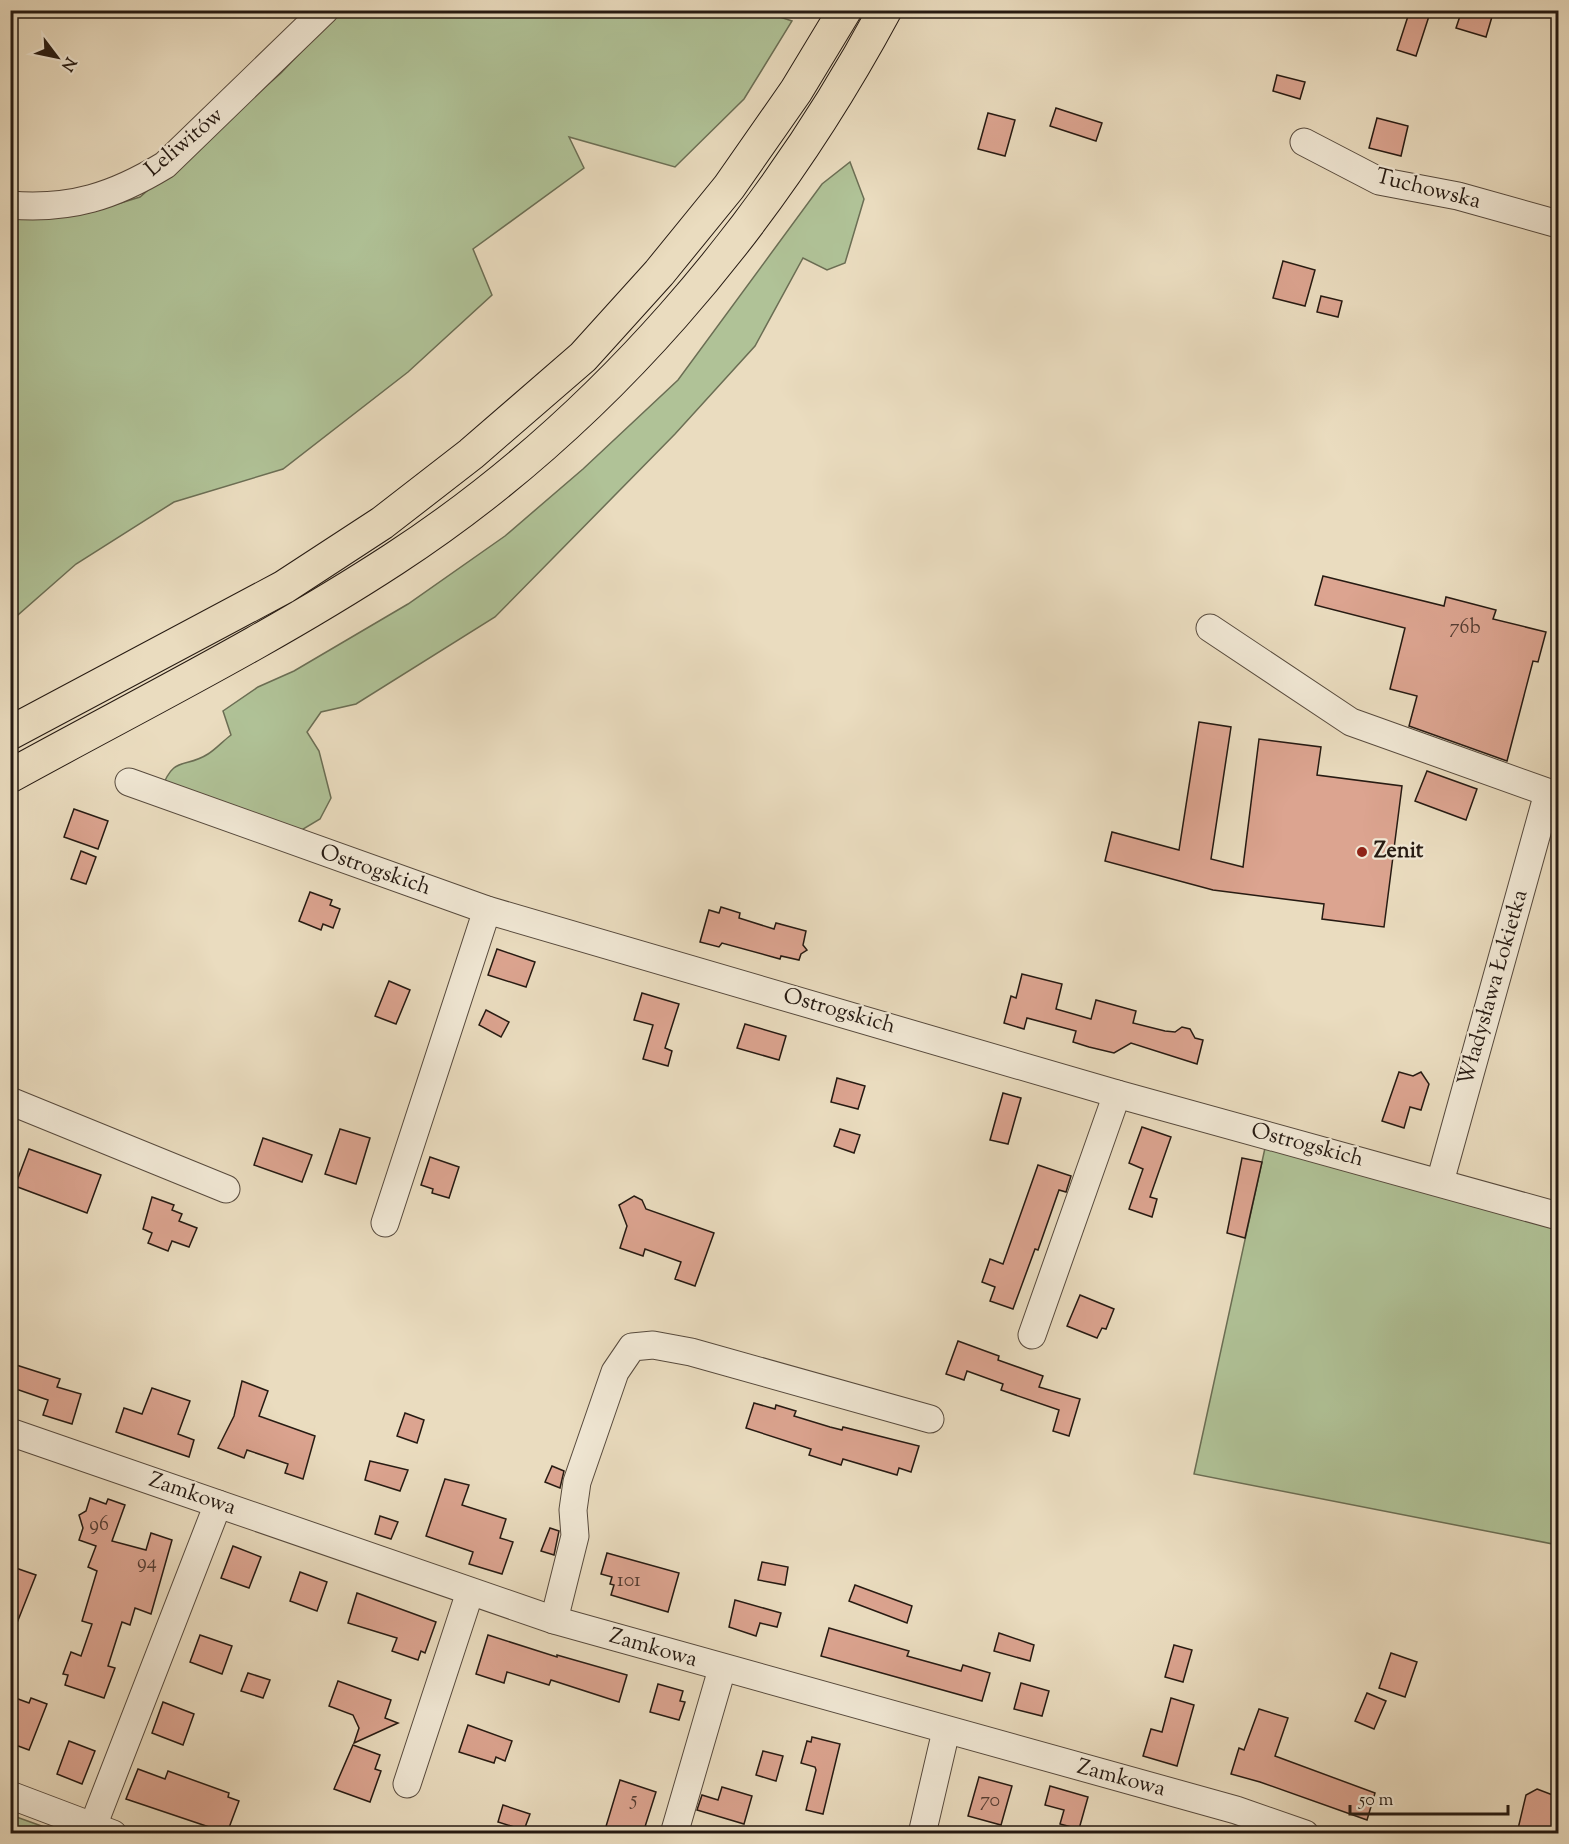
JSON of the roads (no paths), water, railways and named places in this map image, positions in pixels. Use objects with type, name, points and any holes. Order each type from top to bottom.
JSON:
[{"type":"main road","points":[[10,733],[284,587],[382,523],[480,447],[584,357],[659,273],[729,187],[796,91],[845,10]]},
{"type":"main road","points":[[10,776],[281,631],[396,558],[482,496],[538,449],[662,329],[717,264],[812,136],[850,76],[885,10]]},
{"type":"street","name":"Leliwitów","points":[[10,205],[61,207],[101,196],[139,181],[165,165],[325,10]]},
{"type":"street","name":"Tuchowska","points":[[1304,142],[1379,181],[1458,196],[1558,224]]},
{"type":"street","name":"Władysława Łokietka","points":[[1210,628],[1351,722],[1553,795],[1440,1182]]},
{"type":"street","name":"Ostrogskich","points":[[129,782],[487,910],[1117,1094],[1558,1216]]},
{"type":"street","points":[[385,1223],[487,910]]},
{"type":"street","points":[[1032,1335],[1117,1094]]},
{"type":"street","points":[[10,1101],[226,1189]]},
{"type":"street","points":[[554,1620],[575,1536],[573,1510],[578,1482],[615,1372],[632,1347],[653,1345],[691,1352],[930,1419]]},
{"type":"street","name":"Zamkowa","points":[[10,1432],[554,1620],[946,1731],[1233,1822],[1305,1833]]},
{"type":"street","points":[[10,1795],[103,1830],[218,1504]]},
{"type":"street","points":[[407,1784],[470,1592]]},
{"type":"street","points":[[674,1833],[722,1669]]},
{"type":"street","points":[[922,1833],[946,1731]]},
{"type":"place","name":"Zenit","points":[[1362,852]]}]
